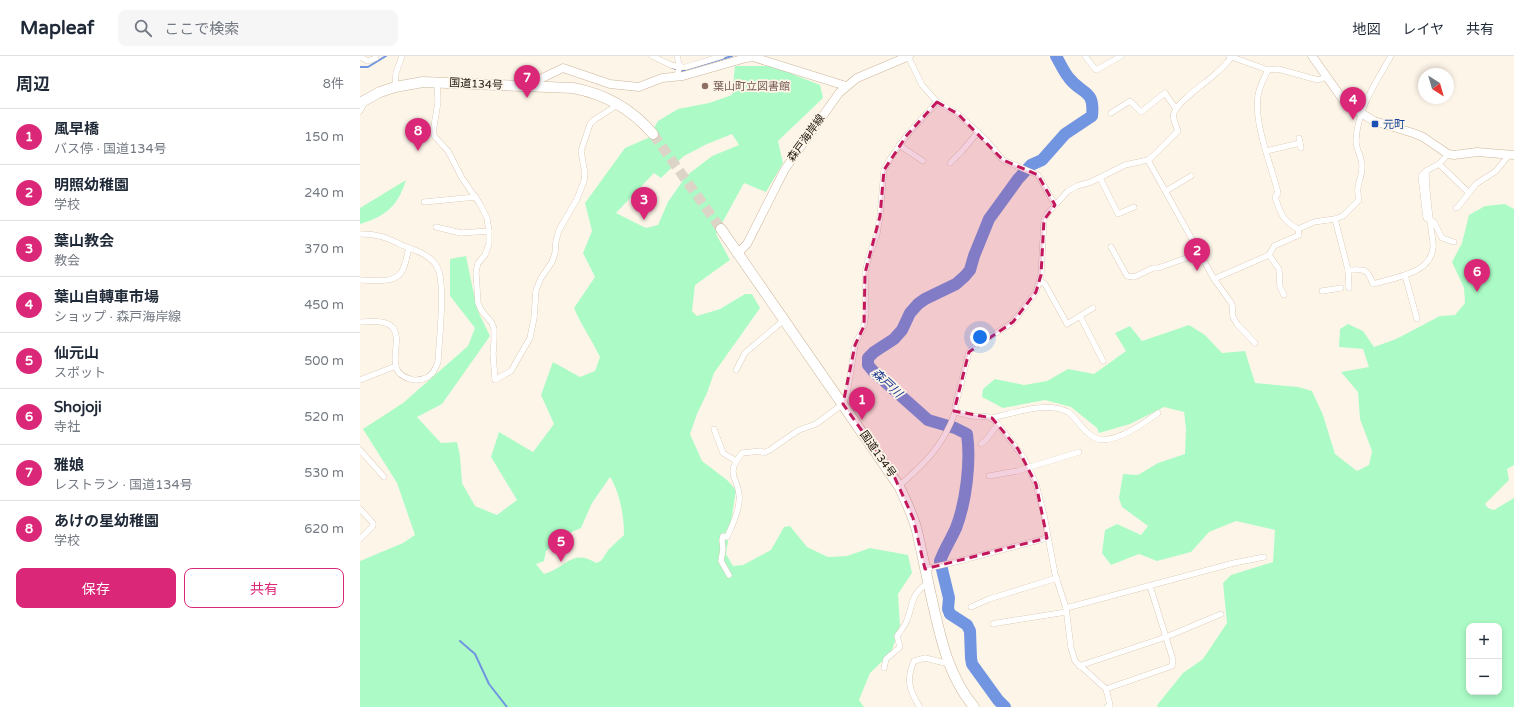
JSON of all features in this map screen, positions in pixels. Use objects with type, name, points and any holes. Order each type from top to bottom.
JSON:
[{"type":"highway","name":"国道134号","points":[[363,101],[395,87],[423,82],[573,88],[603,96],[620,104],[637,117],[653,134]]},
{"type":"highway","name":"国道134号","points":[[720,229],[900,486],[913,518],[942,644],[949,664],[962,691],[974,707]]},
{"type":"main road","name":"森戸海岸線","points":[[737,254],[747,244],[784,169],[839,93],[857,78],[908,56]]},
{"type":"main road","points":[[1312,56],[1346,104],[1361,115],[1384,125],[1423,137],[1448,154],[1454,155],[1477,152],[1511,155]]},
{"type":"main road","points":[[532,86],[538,80],[563,68],[610,84],[639,87],[678,71],[682,76],[754,57],[846,86]]},
{"type":"street","points":[[395,87],[396,73],[401,58],[406,56]]},
{"type":"street","points":[[652,56],[671,64],[678,71]]},
{"type":"street","points":[[677,56],[678,71]]},
{"type":"street","points":[[678,71],[686,67],[722,56]]},
{"type":"street","points":[[908,56],[922,85],[937,102],[958,114],[978,132],[1003,160],[1035,174],[1041,180],[1054,205]]},
{"type":"street","points":[[1085,56],[1096,70],[1120,56]]},
{"type":"street","points":[[900,486],[928,459],[948,431],[956,412],[955,407],[969,352],[974,347],[1013,322],[1036,292],[1040,281],[1044,220],[1054,205],[1068,191],[1077,186],[1100,178],[1125,165],[1148,160],[1153,156],[1178,131],[1174,121],[1176,109],[1197,88],[1215,74],[1231,56],[1268,70],[1278,69],[1318,80],[1326,77]]},
{"type":"street","points":[[1298,229],[1314,222],[1343,216],[1359,200],[1357,192],[1362,169],[1361,159],[1356,146],[1356,139],[1361,115],[1366,101],[1391,56]]},
{"type":"street","points":[[360,57],[368,61],[376,58]]},
{"type":"street","points":[[1214,279],[1269,255],[1274,246],[1299,235],[1298,229],[1283,218],[1275,197],[1278,193],[1261,131],[1258,95],[1268,70]]},
{"type":"street","points":[[437,82],[438,102],[433,132],[435,137],[448,151],[462,178],[476,197],[487,218],[489,244],[485,255],[478,263],[476,272],[478,303],[481,310],[492,323],[494,330],[493,354],[495,380],[511,371],[530,338],[534,318],[536,290],[541,278],[552,262],[559,230],[577,199],[584,181],[585,174],[581,151],[590,124],[620,104]]},
{"type":"street","points":[[1111,113],[1130,101],[1141,112],[1165,93],[1176,109]]},
{"type":"street","points":[[360,111],[363,101]]},
{"type":"street","points":[[729,575],[721,561],[723,549],[722,540],[724,536],[727,537],[739,500],[739,493],[732,469],[742,453],[761,451],[763,453],[770,450],[799,430],[816,424],[843,404],[847,394],[855,345],[864,326],[866,313],[866,272],[869,256],[877,234],[884,170],[899,145],[937,102]]},
{"type":"street","points":[[950,162],[962,151],[978,132]]},
{"type":"street","points":[[1266,151],[1300,143]]},
{"type":"street","points":[[899,145],[923,161]]},
{"type":"street","points":[[1448,154],[1439,164],[1426,171],[1421,176],[1422,193],[1426,218],[1434,222],[1442,238],[1454,242]]},
{"type":"street","points":[[1456,208],[1476,184],[1496,171],[1511,155]]},
{"type":"street","points":[[1148,160],[1201,252],[1214,279],[1232,304],[1233,317],[1237,324],[1255,343]]},
{"type":"street","points":[[1439,164],[1469,193]]},
{"type":"street","points":[[1166,191],[1191,176]]},
{"type":"street","points":[[1100,178],[1118,214],[1134,207]]},
{"type":"street","points":[[424,202],[476,197]]},
{"type":"street","points":[[1335,218],[1348,270],[1349,288]]},
{"type":"street","points":[[1348,270],[1366,270],[1369,273],[1373,284],[1418,270],[1426,264],[1433,249],[1430,220]]},
{"type":"street","points":[[436,227],[461,233],[489,231]]},
{"type":"street","points":[[360,234],[379,235],[432,260],[437,266],[442,288],[438,362],[436,368],[431,375],[416,381],[402,376],[394,359],[396,336],[393,328],[386,323],[360,322]]},
{"type":"street","points":[[1111,247],[1128,276],[1134,278],[1153,268],[1158,268],[1201,252]]},
{"type":"street","points":[[360,280],[391,280],[396,278],[403,270],[409,248]]},
{"type":"street","points":[[1269,255],[1279,269],[1280,287],[1284,295]]},
{"type":"street","points":[[1405,275],[1417,319]]},
{"type":"street","points":[[1040,281],[1045,284],[1068,324],[1093,308]]},
{"type":"street","points":[[1322,291],[1341,288]]},
{"type":"street","points":[[1080,316],[1103,361]]},
{"type":"street","points":[[736,370],[745,353],[784,320]]},
{"type":"street","points":[[360,380],[396,366]]},
{"type":"street","points":[[956,412],[970,416],[992,418],[1015,413],[1026,408],[1056,408],[1068,412],[1085,431],[1094,438],[1103,440],[1136,428],[1158,413]]},
{"type":"street","points":[[992,418],[1018,449],[1029,468],[1044,515],[1047,538],[1066,610],[1071,648],[1075,661],[1106,689],[1109,706]]},
{"type":"street","points":[[981,444],[986,440],[998,424]]},
{"type":"street","points":[[714,429],[723,453],[736,461]]},
{"type":"street","points":[[360,450],[384,477]]},
{"type":"street","points":[[989,476],[1029,468],[1079,452]]},
{"type":"street","points":[[360,509],[374,523],[373,526],[360,539]]},
{"type":"street","points":[[925,569],[1047,538]]},
{"type":"street","points":[[993,624],[997,622],[1066,610],[1234,563],[1264,557]]},
{"type":"street","points":[[971,607],[989,599],[1057,578]]},
{"type":"street","points":[[884,668],[886,659],[900,647],[897,636],[907,620],[912,599],[923,586],[928,583]]},
{"type":"street","points":[[1106,689],[1172,666],[1173,660],[1150,586]]},
{"type":"street","points":[[1079,666],[1199,624],[1210,617],[1221,614]]},
{"type":"street","points":[[920,707],[915,700],[908,680],[914,661],[925,658],[949,664]]},
{"type":"highlighted area","points":[[937,102],[958,114],[1003,160],[1038,175],[1055,205],[1044,220],[1041,275],[1036,292],[1013,322],[969,352],[954,411],[992,418],[1018,449],[1036,484],[1047,538],[925,569],[913,518],[894,476],[843,404],[855,345],[864,326],[865,273],[880,216],[884,170],[907,135]]},
{"type":"green space","points":[[735,66],[772,66],[820,85],[823,98],[778,141],[783,163],[766,192],[744,183],[716,234],[730,260],[695,285],[692,311],[697,316],[720,309],[745,294],[752,294],[760,308],[714,373],[690,434],[702,461],[727,480],[736,490],[726,554],[733,566],[743,565],[771,550],[784,527],[790,526],[807,547],[828,557],[847,556],[870,548],[908,555],[912,573],[898,594],[900,626],[891,653],[870,673],[859,700],[864,707],[360,707],[360,561],[403,543],[415,535],[397,483],[363,429],[403,403],[468,346],[475,328],[450,296],[450,259],[466,256],[477,309],[490,336],[442,404],[417,417],[441,443],[457,442],[460,456],[462,483],[475,506],[497,515],[517,500],[491,457],[499,432],[533,452],[554,424],[541,395],[553,362],[580,377],[595,371],[600,357],[574,308],[595,277],[583,253],[592,231],[585,203],[625,148],[648,138],[658,121],[678,109],[709,103],[732,95]],"holes":[[[732,134],[739,145],[712,156],[686,176],[668,202],[658,225],[646,228],[616,213],[654,173],[661,178],[684,156],[707,144]],[[610,477],[621,505],[624,535],[609,549],[601,561],[596,563],[588,559],[575,558],[544,574],[536,564],[544,561],[546,551],[565,535],[581,528],[592,503]]]},
{"type":"green space","points":[[406,180],[399,197],[390,209],[369,221],[360,224],[360,208]]},
{"type":"green space","points":[[1505,204],[1514,209],[1514,465],[1507,469],[1509,480],[1485,504],[1488,508],[1494,510],[1514,498],[1514,707],[1157,707],[1183,673],[1203,659],[1227,623],[1223,583],[1231,575],[1273,562],[1275,530],[1236,521],[1209,532],[1191,552],[1157,561],[1139,554],[1111,565],[1102,553],[1105,530],[1117,524],[1141,535],[1148,526],[1122,507],[1119,498],[1123,474],[1138,475],[1158,463],[1185,454],[1186,429],[1184,412],[1164,407],[1130,424],[1099,433],[1097,428],[1071,407],[1045,400],[1003,408],[982,397],[983,389],[995,379],[1024,385],[1047,381],[1068,369],[1094,374],[1126,351],[1115,333],[1130,326],[1142,341],[1189,325],[1205,335],[1222,353],[1245,351],[1255,383],[1298,387],[1312,391],[1323,415],[1335,454],[1357,471],[1369,465],[1372,451],[1360,419],[1358,392],[1341,372],[1369,367],[1363,349],[1339,347],[1340,329],[1348,324],[1363,331],[1374,347],[1396,339],[1440,316],[1455,315],[1465,303],[1464,288],[1452,262],[1462,243],[1469,215],[1485,206]]},
{"type":"waterway","points":[[360,67],[368,67],[386,56]]},
{"type":"waterway","points":[[671,67],[681,71],[732,56]]},
{"type":"waterway","name":"森戸川","points":[[1005,707],[998,700],[972,664],[970,631],[967,625],[950,614],[948,609],[949,598],[940,561],[960,518],[967,482],[967,434],[955,428],[928,420],[873,371],[868,365],[868,358],[874,352],[894,339],[902,330],[910,313],[918,304],[956,284],[965,276],[970,270],[989,219],[1018,179],[1031,165],[1042,160],[1065,134],[1092,116],[1092,101],[1086,93],[1069,78],[1056,56]]},
{"type":"waterway","points":[[460,641],[475,654],[489,684],[507,707]]},
{"type":"tunnel","points":[[653,134],[721,229]]},
{"type":"place","name":"葉山町立図書館","points":[[705,86]]},
{"type":"place","name":"雅娘","points":[[527,98]]},
{"type":"place","name":"葉山自轉車市場","points":[[1353,120]]},
{"type":"place","name":"元町","points":[[1375,124]]},
{"type":"place","name":"あけの星幼稚園","points":[[418,151]]},
{"type":"place","name":"葉山教会","points":[[644,220]]},
{"type":"place","name":"明照幼稚園","points":[[1197,271]]},
{"type":"place","name":"Shojoji","points":[[1477,292]]},
{"type":"place","name":"風早橋","points":[[862,420]]},
{"type":"place","name":"仙元山","points":[[561,562]]}]
